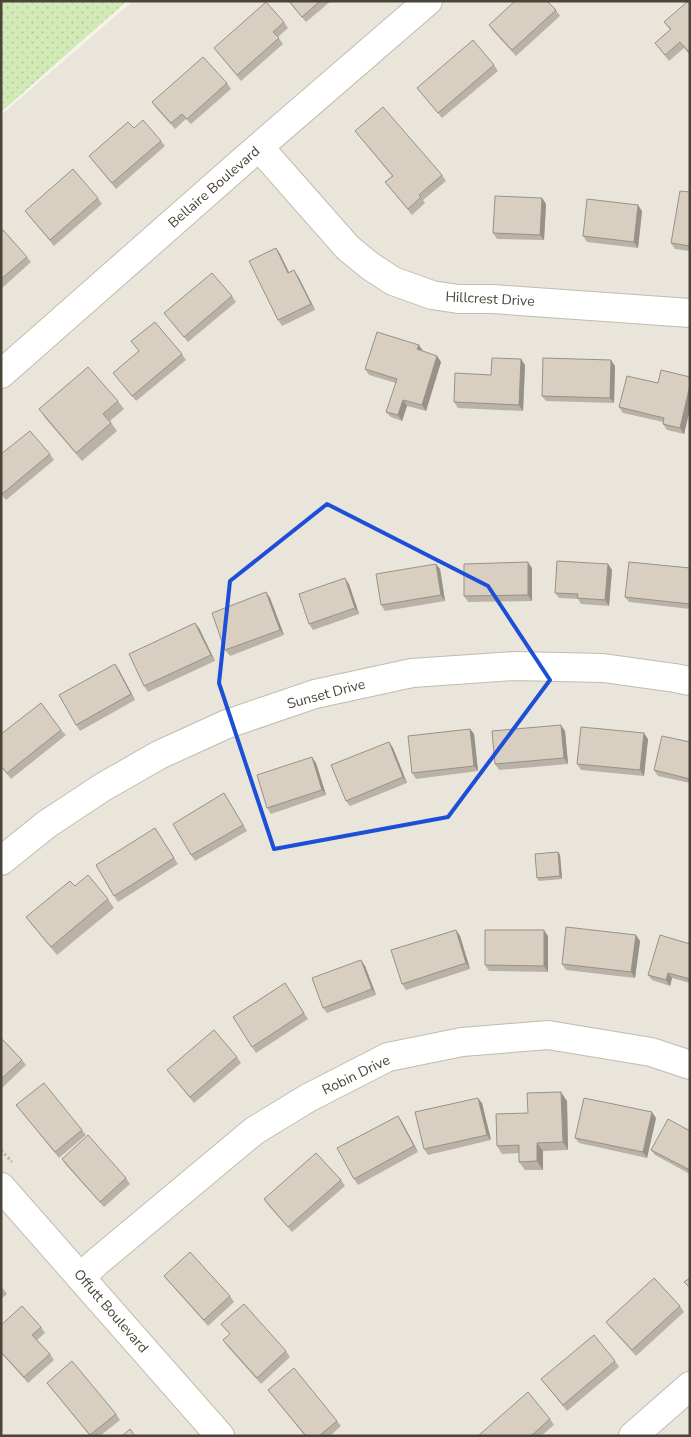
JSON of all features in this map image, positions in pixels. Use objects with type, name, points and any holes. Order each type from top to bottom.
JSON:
[{"type":"street","name":"Bellaire Boulevard","points":[[1,374],[428,1]]},
{"type":"street","name":"Hillcrest Drive","points":[[259,147],[348,248],[392,282],[432,295],[458,299],[492,299],[690,313]]},
{"type":"street","name":"Sunset Drive","points":[[1,861],[47,824],[103,787],[159,755],[227,724],[315,694],[412,673],[515,666],[603,668],[690,681]]},
{"type":"street","name":"Robin Drive","points":[[81,1278],[97,1262],[254,1131],[308,1098],[388,1057],[462,1042],[548,1035],[651,1052],[690,1065]]},
{"type":"street","name":"Offutt Boulevard","points":[[1,1188],[220,1436]]},
{"type":"street","points":[[633,1436],[690,1386]]},
{"type":"highlighted area","points":[[327,504],[488,586],[550,680],[448,817],[274,849],[219,683],[230,581]]},
{"type":"shaded area","points":[[133,1],[690,1],[690,1436],[1,1436],[1,115]]},
{"type":"green space","points":[[1,1],[127,1],[1,112]]},
{"type":"building","points":[[289,1],[320,1],[302,17]]},
{"type":"building","points":[[515,1],[547,1],[556,10],[512,50],[489,25]]},
{"type":"building","points":[[266,2],[284,22],[273,32],[279,38],[237,75],[214,48]]},
{"type":"building","points":[[687,2],[690,4],[690,53],[680,42],[665,55],[655,43],[671,29],[664,22]]},
{"type":"building","points":[[473,40],[494,65],[438,113],[417,88]]},
{"type":"building","points":[[203,57],[227,83],[187,119],[182,114],[171,123],[152,102]]},
{"type":"building","points":[[383,107],[442,175],[419,195],[421,197],[408,209],[385,182],[393,176],[355,131]]},
{"type":"building","points":[[143,120],[161,141],[112,183],[89,156],[128,122],[134,128]]},
{"type":"building","points":[[73,169],[98,198],[50,240],[25,211]]},
{"type":"building","points":[[680,191],[690,192],[690,246],[671,243]]},
{"type":"building","points":[[495,196],[542,198],[540,235],[493,233]]},
{"type":"building","points":[[587,199],[638,205],[634,242],[583,236]]},
{"type":"building","points":[[3,230],[27,257],[1,279],[1,231]]},
{"type":"building","points":[[276,248],[288,273],[294,270],[311,304],[278,320],[249,261]]},
{"type":"building","points":[[212,273],[232,296],[184,337],[164,313]]},
{"type":"building","points":[[155,322],[182,354],[132,396],[113,373],[139,351],[131,341]]},
{"type":"building","points":[[377,332],[419,345],[417,349],[437,356],[422,405],[403,400],[398,415],[386,412],[397,379],[365,369]]},
{"type":"building","points":[[492,358],[521,359],[519,405],[454,402],[455,373],[491,375]]},
{"type":"building","points":[[543,358],[611,360],[610,398],[542,396]]},
{"type":"building","points":[[88,367],[118,401],[103,414],[111,423],[76,453],[39,409]]},
{"type":"building","points":[[661,370],[690,377],[690,385],[680,428],[663,424],[664,418],[619,407],[627,376],[658,383]]},
{"type":"building","points":[[30,431],[50,454],[2,494],[1,454]]},
{"type":"building","points":[[557,561],[608,564],[605,600],[577,598],[578,594],[555,593]]},
{"type":"building","points":[[528,562],[528,595],[464,596],[464,564]]},
{"type":"building","points":[[629,562],[690,568],[690,604],[625,597]]},
{"type":"building","points":[[436,564],[441,595],[381,605],[376,574]]},
{"type":"building","points":[[345,578],[355,608],[309,624],[299,594]]},
{"type":"building","points":[[266,592],[280,630],[225,650],[212,613]]},
{"type":"building","points":[[195,623],[211,655],[144,686],[129,654]]},
{"type":"building","points":[[115,664],[131,694],[76,725],[59,695]]},
{"type":"building","points":[[41,703],[61,730],[7,773],[1,766],[1,734]]},
{"type":"building","points":[[561,725],[564,758],[495,764],[492,731]]},
{"type":"building","points":[[581,727],[644,733],[640,770],[577,764]]},
{"type":"building","points":[[470,729],[474,766],[412,773],[408,736]]},
{"type":"building","points":[[662,736],[690,742],[690,779],[654,770]]},
{"type":"building","points":[[389,742],[403,777],[346,801],[331,765]]},
{"type":"building","points":[[312,757],[322,790],[267,808],[257,775]]},
{"type":"building","points":[[224,793],[243,825],[191,855],[173,824]]},
{"type":"building","points":[[155,828],[174,858],[114,896],[96,865]]},
{"type":"building","points":[[558,852],[560,876],[537,878],[535,854]]},
{"type":"building","points":[[88,875],[108,899],[51,947],[26,917],[70,881],[75,886]]},
{"type":"building","points":[[566,927],[636,935],[631,972],[562,964]]},
{"type":"building","points":[[456,930],[466,963],[402,984],[391,950]]},
{"type":"building","points":[[485,930],[544,930],[544,966],[485,965]]},
{"type":"building","points":[[660,935],[690,944],[690,979],[668,973],[666,980],[648,975]]},
{"type":"building","points":[[361,960],[372,989],[323,1008],[312,978]]},
{"type":"building","points":[[285,983],[304,1013],[252,1047],[233,1017]]},
{"type":"building","points":[[214,1030],[237,1057],[190,1097],[167,1070]]},
{"type":"building","points":[[1,1038],[22,1060],[1,1079]]},
{"type":"building","points":[[44,1083],[82,1130],[55,1152],[16,1105]]},
{"type":"building","points":[[561,1092],[563,1142],[537,1143],[537,1161],[519,1162],[519,1145],[497,1146],[496,1114],[528,1113],[527,1093]]},
{"type":"building","points":[[478,1098],[487,1135],[424,1149],[415,1112]]},
{"type":"building","points":[[584,1098],[652,1112],[643,1152],[575,1138]]},
{"type":"building","points":[[398,1116],[414,1146],[354,1179],[337,1148]]},
{"type":"building","points":[[668,1119],[690,1131],[690,1170],[651,1150]]},
{"type":"building","points":[[88,1135],[126,1178],[100,1202],[62,1159]]},
{"type":"building","points":[[316,1153],[341,1180],[288,1227],[264,1199]]},
{"type":"building","points":[[190,1252],[230,1296],[204,1320],[164,1276]]},
{"type":"building","points":[[654,1278],[680,1306],[632,1350],[606,1322]]},
{"type":"building","points":[[690,1278],[690,1288],[684,1282]]},
{"type":"building","points":[[244,1304],[286,1351],[257,1378],[223,1340],[230,1334],[221,1324]]},
{"type":"building","points":[[22,1306],[41,1327],[32,1335],[50,1354],[24,1377],[1,1352],[1,1325]]},
{"type":"building","points":[[594,1335],[615,1361],[563,1405],[541,1379]]},
{"type":"building","points":[[72,1361],[116,1414],[90,1435],[47,1383]]},
{"type":"building","points":[[294,1368],[337,1421],[319,1436],[306,1436],[268,1390]]},
{"type":"building","points":[[528,1392],[550,1419],[531,1436],[478,1436]]},
{"type":"building","points":[[130,1429],[135,1436],[122,1436]]}]
